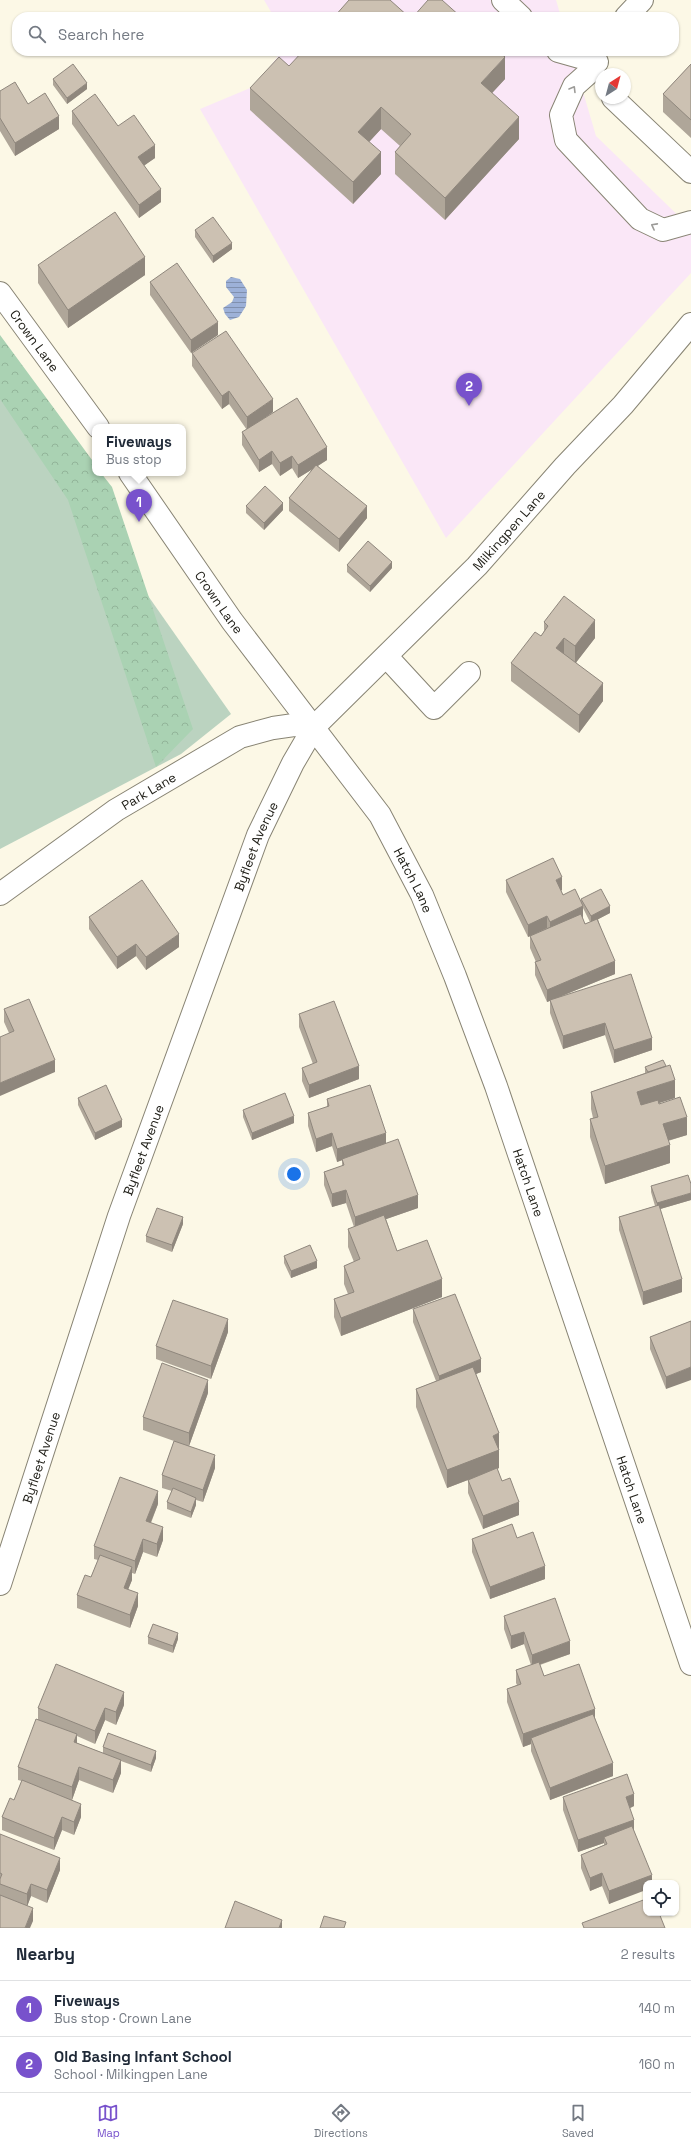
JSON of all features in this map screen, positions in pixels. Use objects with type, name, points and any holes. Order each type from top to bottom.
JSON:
[{"type":"street","points":[[503,0],[516,12]]},
{"type":"street","points":[[631,12],[642,0]]},
{"type":"street","points":[[571,56],[599,67]]},
{"type":"street","points":[[599,67],[574,86],[561,115],[566,140],[640,218],[663,230],[691,222]]},
{"type":"street","points":[[619,104],[691,172]]},
{"type":"street","name":"Crown Lane","points":[[0,293],[96,424]]},
{"type":"street","name":"Milkingpen Lane","points":[[314,727],[388,657],[477,566],[565,466],[624,404],[691,324]]},
{"type":"street","name":"Crown Lane","points":[[132,476],[232,620],[314,727]]},
{"type":"street","points":[[388,657],[434,708],[469,674]]},
{"type":"street","name":"Park Lane","points":[[0,894],[116,810],[240,737],[294,725],[314,727]]},
{"type":"street","name":"Byfleet Avenue","points":[[0,1584],[119,1216],[251,852],[293,763],[314,727]]},
{"type":"street","name":"Hatch Lane","points":[[314,727],[380,814],[422,895],[455,976],[499,1093],[691,1664]]},
{"type":"shaded area","points":[[264,0],[556,0],[560,12],[271,12]]},
{"type":"shaded area","points":[[278,56],[572,56],[596,136],[691,228],[691,273],[446,538],[200,109],[255,86]]},
{"type":"green space","points":[[0,335],[92,460],[92,476],[103,476],[112,487],[193,729],[156,767],[68,500],[0,399]]},
{"type":"green space","points":[[0,385],[231,714],[181,754],[0,849]]},
{"type":"water","points":[[231,277],[240,279],[247,290],[246,306],[239,317],[230,320],[225,314],[223,308],[232,302],[234,297],[226,287],[226,281]]},
{"type":"building","points":[[349,0],[390,0],[403,12],[338,12]]},
{"type":"building","points":[[428,0],[442,0],[455,12],[417,12]]},
{"type":"building","points":[[298,56],[504,56],[505,57],[481,83],[519,117],[445,198],[395,152],[411,134],[381,107],[358,132],[381,152],[353,182],[250,88],[279,57],[289,66]]},
{"type":"building","points":[[73,64],[87,83],[67,98],[53,79]]},
{"type":"building","points":[[691,64],[691,120],[663,94]]},
{"type":"building","points":[[15,82],[28,104],[45,93],[59,116],[15,143],[0,118],[0,91]]},
{"type":"building","points":[[95,94],[118,126],[134,115],[155,145],[138,157],[161,189],[139,205],[72,111]]},
{"type":"building","points":[[115,212],[145,257],[68,310],[38,265]]},
{"type":"building","points":[[213,217],[232,243],[213,256],[195,230]]},
{"type":"building","points":[[177,263],[218,322],[191,340],[150,282]]},
{"type":"building","points":[[226,331],[273,399],[247,417],[229,391],[222,396],[192,353]]},
{"type":"building","points":[[297,398],[327,447],[298,465],[292,456],[280,463],[272,451],[259,460],[242,432]]},
{"type":"building","points":[[316,465],[367,506],[339,539],[289,498]]},
{"type":"building","points":[[265,486],[283,503],[264,523],[246,506]]},
{"type":"building","points":[[368,541],[392,562],[370,586],[347,565]]},
{"type":"building","points":[[564,596],[595,620],[575,646],[564,638],[556,648],[603,683],[579,715],[511,663],[535,632],[541,636],[548,626],[544,622]]},
{"type":"building","points":[[553,858],[562,877],[556,880],[563,895],[575,889],[583,906],[550,922],[547,916],[528,925],[506,880]]},
{"type":"building","points":[[142,880],[179,934],[146,957],[136,944],[117,957],[89,917]]},
{"type":"building","points":[[601,889],[610,906],[591,916],[581,899]]},
{"type":"building","points":[[581,914],[585,924],[597,919],[615,961],[547,990],[535,962],[541,960],[530,936]]},
{"type":"building","points":[[631,974],[652,1038],[614,1050],[605,1023],[563,1036],[550,1000]]},
{"type":"building","points":[[29,999],[55,1060],[0,1083],[0,1037],[14,1031],[4,1009]]},
{"type":"building","points":[[334,1001],[359,1066],[309,1085],[302,1068],[317,1062],[299,1014]]},
{"type":"building","points":[[663,1060],[666,1066],[648,1072],[645,1067]]},
{"type":"building","points":[[670,1065],[675,1080],[637,1092],[641,1105],[658,1100],[659,1104],[680,1097],[687,1117],[663,1124],[670,1145],[605,1166],[590,1119],[598,1117],[591,1092]]},
{"type":"building","points":[[106,1085],[122,1120],[95,1133],[78,1098]]},
{"type":"building","points":[[370,1085],[386,1133],[337,1149],[332,1133],[316,1139],[308,1113],[329,1106],[327,1099]]},
{"type":"building","points":[[285,1093],[294,1116],[252,1133],[243,1110]]},
{"type":"building","points":[[398,1139],[418,1195],[355,1217],[346,1190],[332,1194],[324,1172],[344,1165],[342,1159]]},
{"type":"building","points":[[688,1175],[691,1184],[691,1193],[657,1203],[651,1186]]},
{"type":"building","points":[[659,1205],[682,1279],[643,1292],[619,1217]]},
{"type":"building","points":[[157,1208],[183,1217],[172,1245],[146,1236]]},
{"type":"building","points":[[384,1215],[397,1251],[427,1240],[442,1279],[341,1318],[334,1299],[354,1292],[344,1266],[360,1259],[348,1229]]},
{"type":"building","points":[[310,1245],[317,1261],[291,1271],[284,1256]]},
{"type":"building","points":[[455,1294],[481,1359],[439,1376],[413,1309]]},
{"type":"building","points":[[173,1300],[228,1319],[211,1366],[156,1346]]},
{"type":"building","points":[[691,1321],[691,1367],[666,1377],[650,1337]]},
{"type":"building","points":[[162,1363],[208,1380],[189,1433],[143,1417]]},
{"type":"building","points":[[473,1367],[499,1433],[493,1436],[499,1450],[447,1470],[416,1389]]},
{"type":"building","points":[[174,1441],[215,1455],[203,1490],[162,1475]]},
{"type":"building","points":[[497,1468],[502,1481],[510,1478],[519,1502],[483,1516],[468,1480]]},
{"type":"building","points":[[120,1477],[158,1491],[146,1521],[163,1527],[157,1544],[143,1539],[135,1561],[94,1546]]},
{"type":"building","points":[[173,1488],[196,1498],[191,1512],[167,1502]]},
{"type":"building","points":[[512,1524],[517,1538],[533,1532],[545,1566],[490,1587],[472,1539]]},
{"type":"building","points":[[100,1555],[132,1567],[124,1588],[138,1593],[130,1615],[77,1595],[85,1575],[91,1577]]},
{"type":"building","points":[[555,1598],[570,1641],[532,1655],[524,1632],[511,1636],[504,1616]]},
{"type":"building","points":[[153,1624],[178,1633],[173,1646],[148,1637]]},
{"type":"building","points":[[539,1662],[544,1676],[579,1664],[595,1709],[523,1734],[507,1689],[521,1684],[516,1670]]},
{"type":"building","points":[[56,1664],[124,1692],[116,1712],[105,1708],[95,1731],[38,1708]]},
{"type":"building","points":[[593,1714],[613,1763],[550,1788],[531,1738]]},
{"type":"building","points":[[36,1719],[77,1734],[74,1742],[121,1760],[113,1780],[79,1767],[72,1787],[18,1767]]},
{"type":"building","points":[[108,1733],[156,1751],[151,1765],[103,1747]]},
{"type":"building","points":[[627,1774],[634,1794],[626,1797],[634,1820],[578,1840],[563,1797]]},
{"type":"building","points":[[22,1780],[81,1804],[74,1822],[62,1817],[54,1838],[2,1817],[10,1798],[14,1800]]},
{"type":"building","points":[[632,1826],[652,1875],[609,1891],[602,1873],[590,1878],[581,1855],[607,1844],[604,1837]]},
{"type":"building","points":[[0,1834],[60,1858],[47,1890],[31,1884],[27,1894],[0,1884],[2,1874],[0,1873]]},
{"type":"building","points":[[0,1895],[33,1908],[25,1928],[0,1928]]},
{"type":"building","points":[[643,1900],[643,1916],[660,1916],[665,1928],[584,1928],[582,1923]]},
{"type":"building","points":[[235,1901],[282,1920],[279,1928],[225,1928]]},
{"type":"building","points":[[324,1916],[346,1922],[344,1928],[320,1928]]},
{"type":"place","name":"Old Basing Infant School","points":[[469,406]]},
{"type":"place","name":"Fiveways","points":[[139,522]]}]
